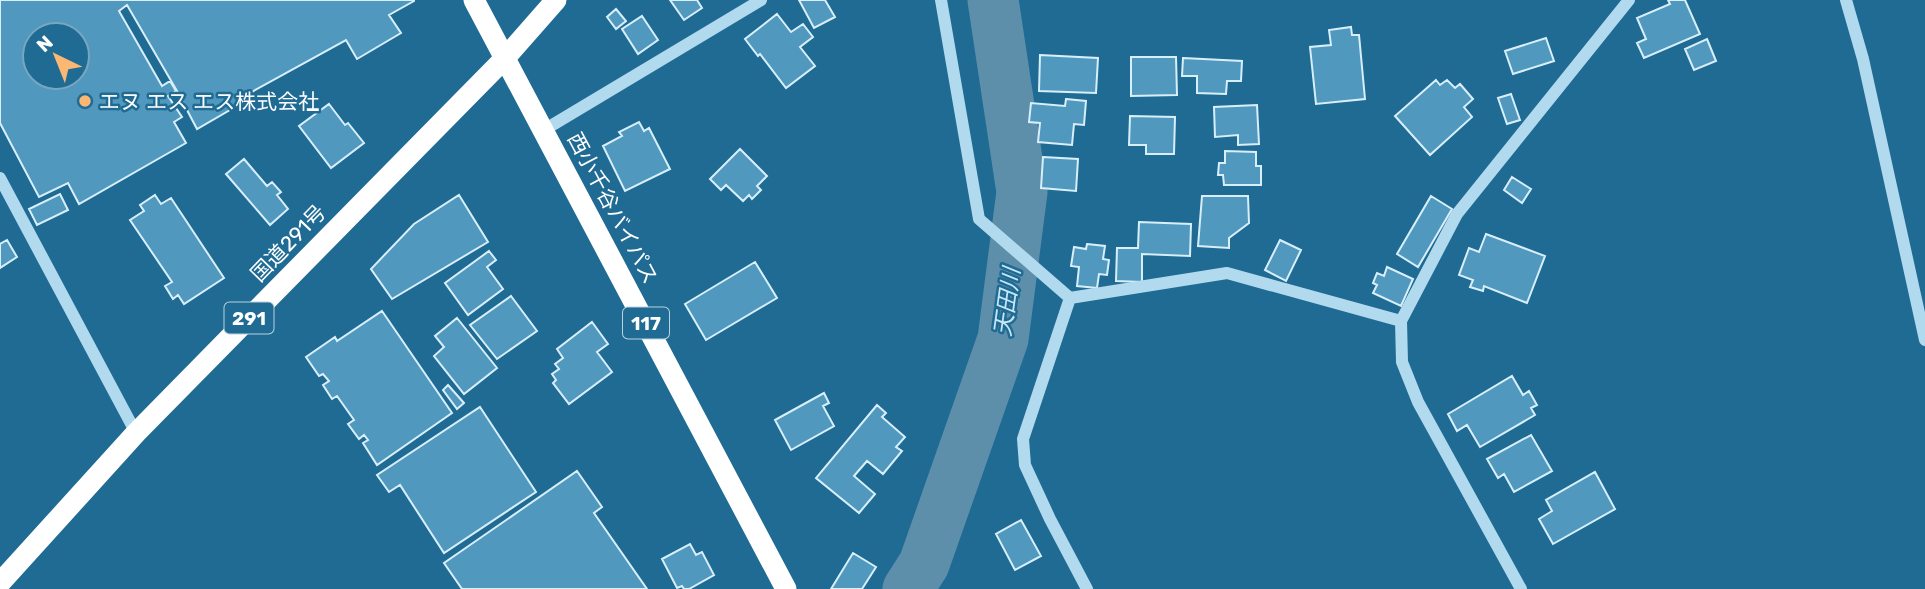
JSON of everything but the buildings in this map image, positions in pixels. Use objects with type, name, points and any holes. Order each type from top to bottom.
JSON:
[{"type":"highway","name":"西小千谷バイパス","points":[[474,0],[786,589]]},
{"type":"highway","name":"国道291号","points":[[0,583],[136,433],[505,58],[556,0]]},
{"type":"street","points":[[544,130],[761,0]]},
{"type":"street","points":[[941,0],[979,219],[1070,298]]},
{"type":"street","points":[[1521,589],[1418,402],[1402,362],[1401,321],[1457,214],[1629,0]]},
{"type":"street","points":[[1846,0],[1863,59],[1925,340]]},
{"type":"street","points":[[0,178],[136,433]]},
{"type":"street","points":[[1070,298],[1227,273],[1401,321]]},
{"type":"street","points":[[1070,298],[1023,439],[1025,466],[1087,589]]},
{"type":"waterway","name":"天田川","points":[[908,589],[924,564],[1003,339],[1022,192],[993,0]]},
{"type":"place","name":"エヌ エス エス株式会社","points":[[85,101]]}]
